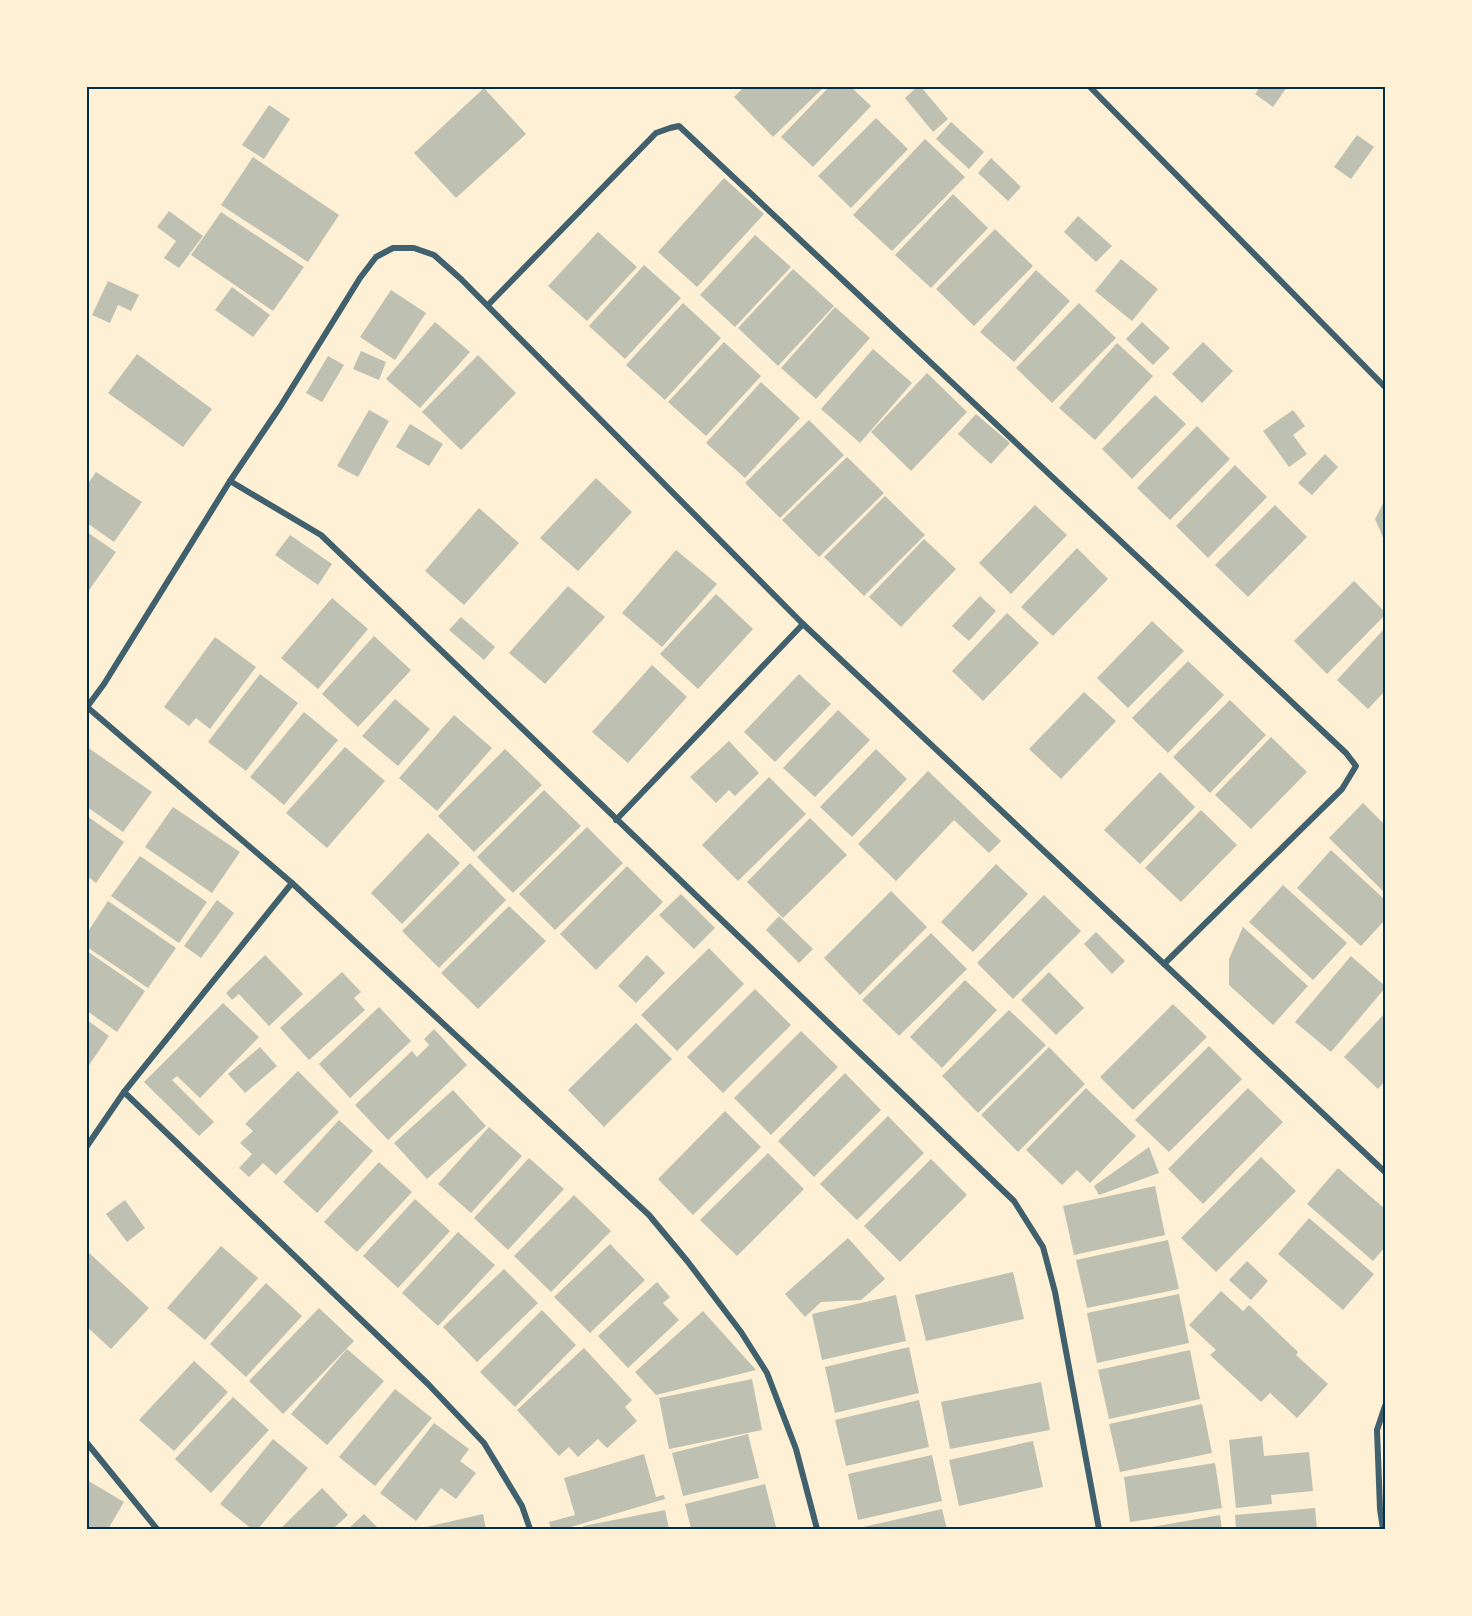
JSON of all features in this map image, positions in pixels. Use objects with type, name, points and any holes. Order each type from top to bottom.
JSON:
[{"type":"street","points":[[1090,87],[1385,387]]},
{"type":"street","points":[[488,305],[656,133],[680,126],[1346,753],[1356,766],[1342,789],[1164,964]]},
{"type":"street","points":[[817,1529],[796,1449],[767,1373],[741,1332],[649,1215],[292,882],[87,707],[360,278],[376,257],[393,248],[414,248],[434,255],[461,279],[803,624],[1385,1172]]},
{"type":"street","points":[[230,481],[321,535],[1014,1201],[1043,1247],[1055,1292],[1099,1529]]},
{"type":"street","points":[[616,820],[803,624]]},
{"type":"street","points":[[87,1146],[124,1092],[292,882]]},
{"type":"street","points":[[124,1092],[420,1376],[484,1443],[522,1506],[530,1529]]},
{"type":"street","points":[[1383,1529],[1377,1430],[1385,1406]]},
{"type":"street","points":[[87,1443],[157,1529]]},
{"type":"building","points":[[744,87],[824,87],[773,137],[734,97]]},
{"type":"building","points":[[829,87],[851,87],[871,106],[813,167],[781,137]]},
{"type":"building","points":[[917,87],[921,87],[948,119],[933,132],[905,98]]},
{"type":"building","points":[[1260,87],[1287,87],[1273,107],[1255,94]]},
{"type":"building","points":[[484,88],[526,134],[456,198],[414,153]]},
{"type":"building","points":[[269,105],[290,119],[264,159],[242,145]]},
{"type":"building","points":[[876,118],[908,149],[851,208],[818,176]]},
{"type":"building","points":[[951,122],[984,152],[969,169],[936,139]]},
{"type":"building","points":[[1357,135],[1374,147],[1351,179],[1334,167]]},
{"type":"building","points":[[925,139],[965,177],[892,251],[853,215]]},
{"type":"building","points":[[253,157],[339,215],[308,262],[221,205]]},
{"type":"building","points":[[991,158],[1021,187],[1008,201],[978,173]]},
{"type":"building","points":[[724,178],[764,214],[697,287],[658,252]]},
{"type":"building","points":[[953,194],[988,228],[931,288],[895,255]]},
{"type":"building","points":[[169,211],[203,236],[179,268],[164,258],[176,241],[157,227]]},
{"type":"building","points":[[221,212],[304,267],[273,311],[191,255]]},
{"type":"building","points":[[1078,216],[1112,246],[1096,262],[1064,232]]},
{"type":"building","points":[[995,229],[1033,266],[974,326],[936,289]]},
{"type":"building","points":[[598,232],[637,267],[587,321],[548,286]]},
{"type":"building","points":[[755,235],[791,267],[735,327],[700,295]]},
{"type":"building","points":[[1121,259],[1158,289],[1132,321],[1095,291]]},
{"type":"building","points":[[644,265],[681,298],[625,359],[589,326]]},
{"type":"building","points":[[793,269],[834,306],[778,366],[738,328]]},
{"type":"building","points":[[1036,270],[1070,301],[1014,362],[980,332]]},
{"type":"building","points":[[108,281],[139,295],[131,311],[118,305],[110,323],[92,315]]},
{"type":"building","points":[[232,287],[270,315],[253,337],[215,310]]},
{"type":"building","points":[[391,290],[426,313],[395,360],[360,337]]},
{"type":"building","points":[[683,303],[721,338],[665,400],[626,365]]},
{"type":"building","points":[[1079,303],[1116,338],[1052,403],[1016,368]]},
{"type":"building","points":[[835,307],[870,338],[816,399],[781,368]]},
{"type":"building","points":[[435,322],[470,352],[420,408],[386,379]]},
{"type":"building","points":[[1142,322],[1170,348],[1153,365],[1126,339]]},
{"type":"building","points":[[724,342],[761,376],[706,436],[668,402]]},
{"type":"building","points":[[1203,342],[1233,371],[1202,403],[1172,374]]},
{"type":"building","points":[[1117,343],[1153,376],[1095,440],[1059,408]]},
{"type":"building","points":[[873,349],[912,383],[860,443],[821,409]]},
{"type":"building","points":[[361,351],[386,362],[379,380],[353,369]]},
{"type":"building","points":[[137,354],[212,409],[183,447],[108,393]]},
{"type":"building","points":[[478,355],[516,393],[461,450],[422,412]]},
{"type":"building","points":[[328,356],[344,365],[322,402],[306,393]]},
{"type":"building","points":[[927,373],[967,412],[911,471],[871,432]]},
{"type":"building","points":[[761,382],[800,418],[745,478],[706,443]]},
{"type":"building","points":[[1155,395],[1186,424],[1132,479],[1102,449]]},
{"type":"building","points":[[369,410],[389,421],[358,477],[337,466]]},
{"type":"building","points":[[1293,410],[1305,426],[1293,435],[1307,454],[1289,467],[1263,431]]},
{"type":"building","points":[[976,414],[1010,443],[991,464],[958,434]]},
{"type":"building","points":[[809,420],[844,455],[780,518],[745,483]]},
{"type":"building","points":[[410,424],[443,444],[429,466],[396,447]]},
{"type":"building","points":[[1197,426],[1230,459],[1170,520],[1137,488]]},
{"type":"building","points":[[1325,454],[1338,467],[1312,495],[1298,483]]},
{"type":"building","points":[[847,457],[884,493],[819,557],[782,520]]},
{"type":"building","points":[[1235,465],[1267,497],[1208,558],[1176,526]]},
{"type":"building","points":[[96,472],[142,502],[114,542],[87,523],[87,485]]},
{"type":"building","points":[[596,478],[632,512],[578,571],[540,538]]},
{"type":"building","points":[[885,496],[925,535],[864,596],[824,557]]},
{"type":"building","points":[[1385,500],[1385,542],[1375,519]]},
{"type":"building","points":[[1035,505],[1067,535],[1011,594],[979,563]]},
{"type":"building","points":[[1275,505],[1307,537],[1248,597],[1215,565]]},
{"type":"building","points":[[479,508],[519,543],[464,605],[425,571]]},
{"type":"building","points":[[87,532],[116,552],[87,593]]},
{"type":"building","points":[[290,535],[332,564],[318,585],[275,555]]},
{"type":"building","points":[[924,539],[956,569],[901,627],[869,597]]},
{"type":"building","points":[[1077,548],[1108,579],[1053,636],[1021,607]]},
{"type":"building","points":[[676,550],[717,584],[662,647],[622,613]]},
{"type":"building","points":[[1354,581],[1385,612],[1385,615],[1327,674],[1294,641]]},
{"type":"building","points":[[568,586],[605,617],[545,684],[509,653]]},
{"type":"building","points":[[716,594],[753,629],[698,689],[660,654]]},
{"type":"building","points":[[980,596],[996,611],[969,641],[952,626]]},
{"type":"building","points":[[332,598],[368,629],[318,689],[281,658]]},
{"type":"building","points":[[1007,613],[1039,643],[983,701],[952,671]]},
{"type":"building","points":[[461,617],[495,647],[484,660],[449,630]]},
{"type":"building","points":[[1152,621],[1184,651],[1128,708],[1097,678]]},
{"type":"building","points":[[1385,628],[1385,691],[1368,709],[1337,680]]},
{"type":"building","points":[[374,636],[411,670],[358,727],[322,694]]},
{"type":"building","points":[[215,637],[256,667],[210,729],[196,718],[189,726],[164,707]]},
{"type":"building","points":[[1188,661],[1224,695],[1168,753],[1132,718]]},
{"type":"building","points":[[652,665],[687,697],[628,763],[592,732]]},
{"type":"building","points":[[260,674],[298,703],[246,771],[208,742]]},
{"type":"building","points":[[799,674],[831,704],[775,762],[744,732]]},
{"type":"building","points":[[1084,692],[1116,721],[1061,779],[1029,749]]},
{"type":"building","points":[[395,699],[430,729],[398,766],[362,736]]},
{"type":"building","points":[[1230,700],[1266,735],[1210,793],[1173,757]]},
{"type":"building","points":[[838,710],[870,740],[815,797],[783,768]]},
{"type":"building","points":[[304,712],[338,740],[284,805],[250,777]]},
{"type":"building","points":[[454,715],[492,748],[437,811],[399,778]]},
{"type":"building","points":[[1271,737],[1307,772],[1251,829],[1215,795]]},
{"type":"building","points":[[729,741],[759,773],[735,796],[729,790],[716,803],[690,777]]},
{"type":"building","points":[[87,747],[152,792],[123,832],[87,807]]},
{"type":"building","points":[[345,747],[385,781],[327,848],[286,813]]},
{"type":"building","points":[[505,749],[542,785],[474,852],[438,816]]},
{"type":"building","points":[[876,749],[907,779],[852,837],[820,807]]},
{"type":"building","points":[[928,771],[1001,841],[989,853],[954,820],[896,881],[858,844]]},
{"type":"building","points":[[1160,772],[1195,807],[1140,864],[1104,830]]},
{"type":"building","points":[[769,777],[806,814],[738,881],[702,845]]},
{"type":"building","points":[[544,790],[581,826],[513,893],[477,857]]},
{"type":"building","points":[[1363,803],[1385,825],[1385,893],[1329,838]]},
{"type":"building","points":[[173,807],[240,852],[212,893],[145,847]]},
{"type":"building","points":[[1201,810],[1237,845],[1181,902],[1145,868]]},
{"type":"building","points":[[87,816],[124,842],[96,883],[87,876]]},
{"type":"building","points":[[810,818],[847,855],[783,918],[747,882]]},
{"type":"building","points":[[587,827],[623,863],[555,930],[519,894]]},
{"type":"building","points":[[428,833],[460,863],[402,924],[371,893]]},
{"type":"building","points":[[1331,850],[1385,900],[1385,920],[1361,946],[1297,888]]},
{"type":"building","points":[[140,856],[207,902],[179,943],[111,896]]},
{"type":"building","points":[[470,863],[506,900],[439,968],[402,931]]},
{"type":"building","points":[[996,864],[1028,894],[973,952],[941,922]]},
{"type":"building","points":[[627,866],[663,902],[596,970],[560,934]]},
{"type":"building","points":[[1283,885],[1347,943],[1313,980],[1249,922]]},
{"type":"building","points":[[891,891],[927,927],[860,995],[824,958]]},
{"type":"building","points":[[681,894],[715,928],[694,949],[659,915]]},
{"type":"building","points":[[1044,895],[1081,931],[1013,999],[977,963]]},
{"type":"building","points":[[217,900],[234,913],[201,958],[184,946]]},
{"type":"building","points":[[108,901],[176,948],[148,988],[87,947],[87,933]]},
{"type":"building","points":[[509,906],[546,941],[478,1009],[441,973]]},
{"type":"building","points":[[779,916],[813,949],[799,963],[766,930]]},
{"type":"building","points":[[1243,927],[1308,986],[1273,1025],[1229,985],[1229,959]]},
{"type":"building","points":[[1096,932],[1125,961],[1112,974],[1084,944]]},
{"type":"building","points":[[931,933],[967,969],[899,1036],[862,1000]]},
{"type":"building","points":[[709,948],[744,984],[677,1051],[641,1015]]},
{"type":"building","points":[[87,951],[145,991],[117,1032],[87,1011]]},
{"type":"building","points":[[265,955],[303,994],[269,1026],[239,994],[232,1000],[226,993]]},
{"type":"building","points":[[647,955],[665,973],[636,1003],[618,986]]},
{"type":"building","points":[[1351,956],[1385,988],[1331,1052],[1295,1022]]},
{"type":"building","points":[[342,972],[361,992],[354,998],[365,1010],[309,1060],[280,1028]]},
{"type":"building","points":[[1049,972],[1084,1008],[1056,1035],[1021,1000]]},
{"type":"building","points":[[965,980],[997,1010],[942,1068],[910,1037]]},
{"type":"building","points":[[755,989],[791,1025],[723,1093],[687,1057]]},
{"type":"building","points":[[223,1003],[259,1037],[200,1098],[177,1076],[172,1080],[214,1122],[199,1136],[144,1082]]},
{"type":"building","points":[[1173,1004],[1207,1037],[1133,1110],[1100,1077]]},
{"type":"building","points":[[379,1007],[411,1041],[350,1098],[319,1064]]},
{"type":"building","points":[[1009,1010],[1046,1045],[978,1113],[942,1076]]},
{"type":"building","points":[[1385,1013],[1385,1081],[1378,1089],[1344,1057]]},
{"type":"building","points":[[87,1020],[109,1036],[87,1068]]},
{"type":"building","points":[[636,1023],[672,1059],[604,1127],[568,1090]]},
{"type":"building","points":[[434,1029],[467,1065],[388,1140],[355,1105],[412,1051],[417,1057],[429,1045],[424,1039]]},
{"type":"building","points":[[801,1031],[838,1067],[771,1135],[734,1098]]},
{"type":"building","points":[[1209,1046],[1242,1079],[1169,1152],[1135,1120]]},
{"type":"building","points":[[260,1047],[277,1066],[245,1093],[228,1074]]},
{"type":"building","points":[[1049,1047],[1085,1084],[1018,1152],[981,1115]]},
{"type":"building","points":[[298,1071],[339,1112],[276,1175],[263,1163],[249,1177],[239,1168],[252,1154],[240,1143],[253,1131],[245,1124]]},
{"type":"building","points":[[845,1073],[881,1110],[814,1177],[778,1141]]},
{"type":"building","points":[[1086,1088],[1136,1136],[1090,1183],[1077,1170],[1062,1185],[1026,1150]]},
{"type":"building","points":[[1248,1088],[1283,1122],[1203,1204],[1168,1169]]},
{"type":"building","points":[[453,1090],[486,1126],[427,1179],[394,1143]]},
{"type":"building","points":[[725,1111],[761,1147],[693,1215],[658,1179]]},
{"type":"building","points":[[888,1116],[924,1153],[857,1220],[820,1184]]},
{"type":"building","points":[[339,1120],[373,1151],[317,1213],[283,1182]]},
{"type":"building","points":[[489,1127],[522,1156],[471,1213],[438,1184]]},
{"type":"building","points":[[1149,1147],[1159,1173],[1099,1195],[1094,1186]]},
{"type":"building","points":[[768,1153],[804,1189],[737,1256],[700,1220]]},
{"type":"building","points":[[1261,1157],[1296,1191],[1216,1272],[1181,1238]]},
{"type":"building","points":[[529,1158],[564,1189],[508,1250],[474,1218]]},
{"type":"building","points":[[931,1159],[967,1195],[900,1262],[864,1226]]},
{"type":"building","points":[[379,1162],[412,1192],[357,1252],[324,1222]]},
{"type":"building","points":[[1338,1168],[1385,1209],[1385,1247],[1373,1261],[1307,1204]]},
{"type":"building","points":[[1155,1186],[1165,1235],[1074,1255],[1063,1206]]},
{"type":"building","points":[[574,1195],[611,1231],[551,1292],[514,1256]]},
{"type":"building","points":[[415,1199],[450,1231],[398,1288],[363,1256]]},
{"type":"building","points":[[125,1200],[145,1228],[127,1242],[106,1214]]},
{"type":"building","points":[[1309,1218],[1374,1274],[1343,1310],[1278,1254]]},
{"type":"building","points":[[458,1232],[495,1265],[438,1326],[402,1293]]},
{"type":"building","points":[[848,1238],[885,1279],[861,1300],[821,1302],[805,1317],[785,1294]]},
{"type":"building","points":[[1168,1240],[1179,1289],[1087,1308],[1076,1260]]},
{"type":"building","points":[[610,1244],[645,1280],[590,1333],[554,1297]]},
{"type":"building","points":[[221,1246],[258,1278],[205,1340],[167,1308]]},
{"type":"building","points":[[87,1251],[149,1308],[111,1349],[87,1327]]},
{"type":"building","points":[[1247,1261],[1268,1281],[1251,1300],[1229,1280]]},
{"type":"building","points":[[504,1269],[538,1303],[477,1362],[443,1327]]},
{"type":"building","points":[[1013,1272],[1024,1319],[926,1341],[915,1295]]},
{"type":"building","points":[[657,1282],[670,1297],[663,1303],[679,1320],[628,1368],[598,1336]]},
{"type":"building","points":[[266,1283],[302,1316],[246,1377],[210,1344]]},
{"type":"building","points":[[1221,1291],[1243,1311],[1249,1305],[1298,1352],[1296,1355],[1328,1384],[1297,1418],[1270,1393],[1261,1402],[1210,1355],[1216,1350],[1189,1325]]},
{"type":"building","points":[[1179,1294],[1189,1343],[1097,1363],[1087,1313]]},
{"type":"building","points":[[896,1295],[906,1341],[822,1360],[812,1314]]},
{"type":"building","points":[[319,1308],[354,1341],[283,1414],[249,1381]]},
{"type":"building","points":[[542,1310],[576,1345],[515,1407],[480,1372]]},
{"type":"building","points":[[703,1311],[756,1370],[656,1395],[635,1372]]},
{"type":"building","points":[[909,1347],[919,1393],[835,1413],[825,1367]]},
{"type":"building","points":[[584,1348],[632,1400],[625,1407],[637,1421],[607,1448],[598,1439],[578,1457],[569,1447],[559,1456],[517,1410]]},
{"type":"building","points":[[347,1349],[384,1381],[327,1445],[291,1414]]},
{"type":"building","points":[[1190,1350],[1200,1399],[1109,1419],[1098,1370]]},
{"type":"building","points":[[194,1361],[228,1392],[174,1451],[139,1420]]},
{"type":"building","points":[[752,1379],[762,1430],[669,1449],[659,1398]]},
{"type":"building","points":[[1041,1382],[1050,1430],[950,1449],[941,1402]]},
{"type":"building","points":[[395,1389],[432,1418],[375,1486],[339,1457]]},
{"type":"building","points":[[233,1397],[269,1430],[211,1493],[175,1459]]},
{"type":"building","points":[[919,1400],[929,1447],[846,1466],[835,1420]]},
{"type":"building","points":[[1202,1404],[1212,1453],[1120,1472],[1109,1424]]},
{"type":"building","points":[[434,1423],[469,1449],[460,1461],[476,1473],[456,1499],[441,1488],[416,1521],[380,1493]]},
{"type":"building","points":[[748,1434],[759,1478],[683,1496],[672,1453]]},
{"type":"building","points":[[1262,1436],[1264,1456],[1309,1452],[1313,1491],[1271,1495],[1272,1504],[1236,1508],[1229,1440]]},
{"type":"building","points":[[273,1439],[308,1468],[258,1529],[252,1529],[220,1504]]},
{"type":"building","points":[[1033,1441],[1043,1487],[959,1506],[949,1460]]},
{"type":"building","points":[[644,1454],[656,1497],[664,1495],[665,1499],[564,1529],[551,1529],[549,1522],[575,1515],[564,1478]]},
{"type":"building","points":[[932,1455],[942,1501],[858,1520],[848,1474]]},
{"type":"building","points":[[1215,1463],[1222,1508],[1130,1522],[1124,1477]]},
{"type":"building","points":[[87,1480],[124,1502],[108,1529],[87,1527]]},
{"type":"building","points":[[765,1484],[776,1527],[769,1529],[691,1529],[685,1504]]},
{"type":"building","points":[[322,1488],[348,1515],[333,1529],[280,1529]]},
{"type":"building","points":[[1315,1508],[1317,1529],[1236,1529],[1235,1515]]},
{"type":"building","points":[[942,1509],[947,1529],[859,1529],[859,1528]]},
{"type":"building","points":[[665,1510],[669,1529],[584,1529],[583,1526]]},
{"type":"building","points":[[364,1514],[379,1529],[348,1529]]},
{"type":"building","points":[[483,1514],[486,1529],[422,1528]]},
{"type":"building","points":[[1220,1515],[1222,1529],[1146,1529],[1146,1528]]}]
